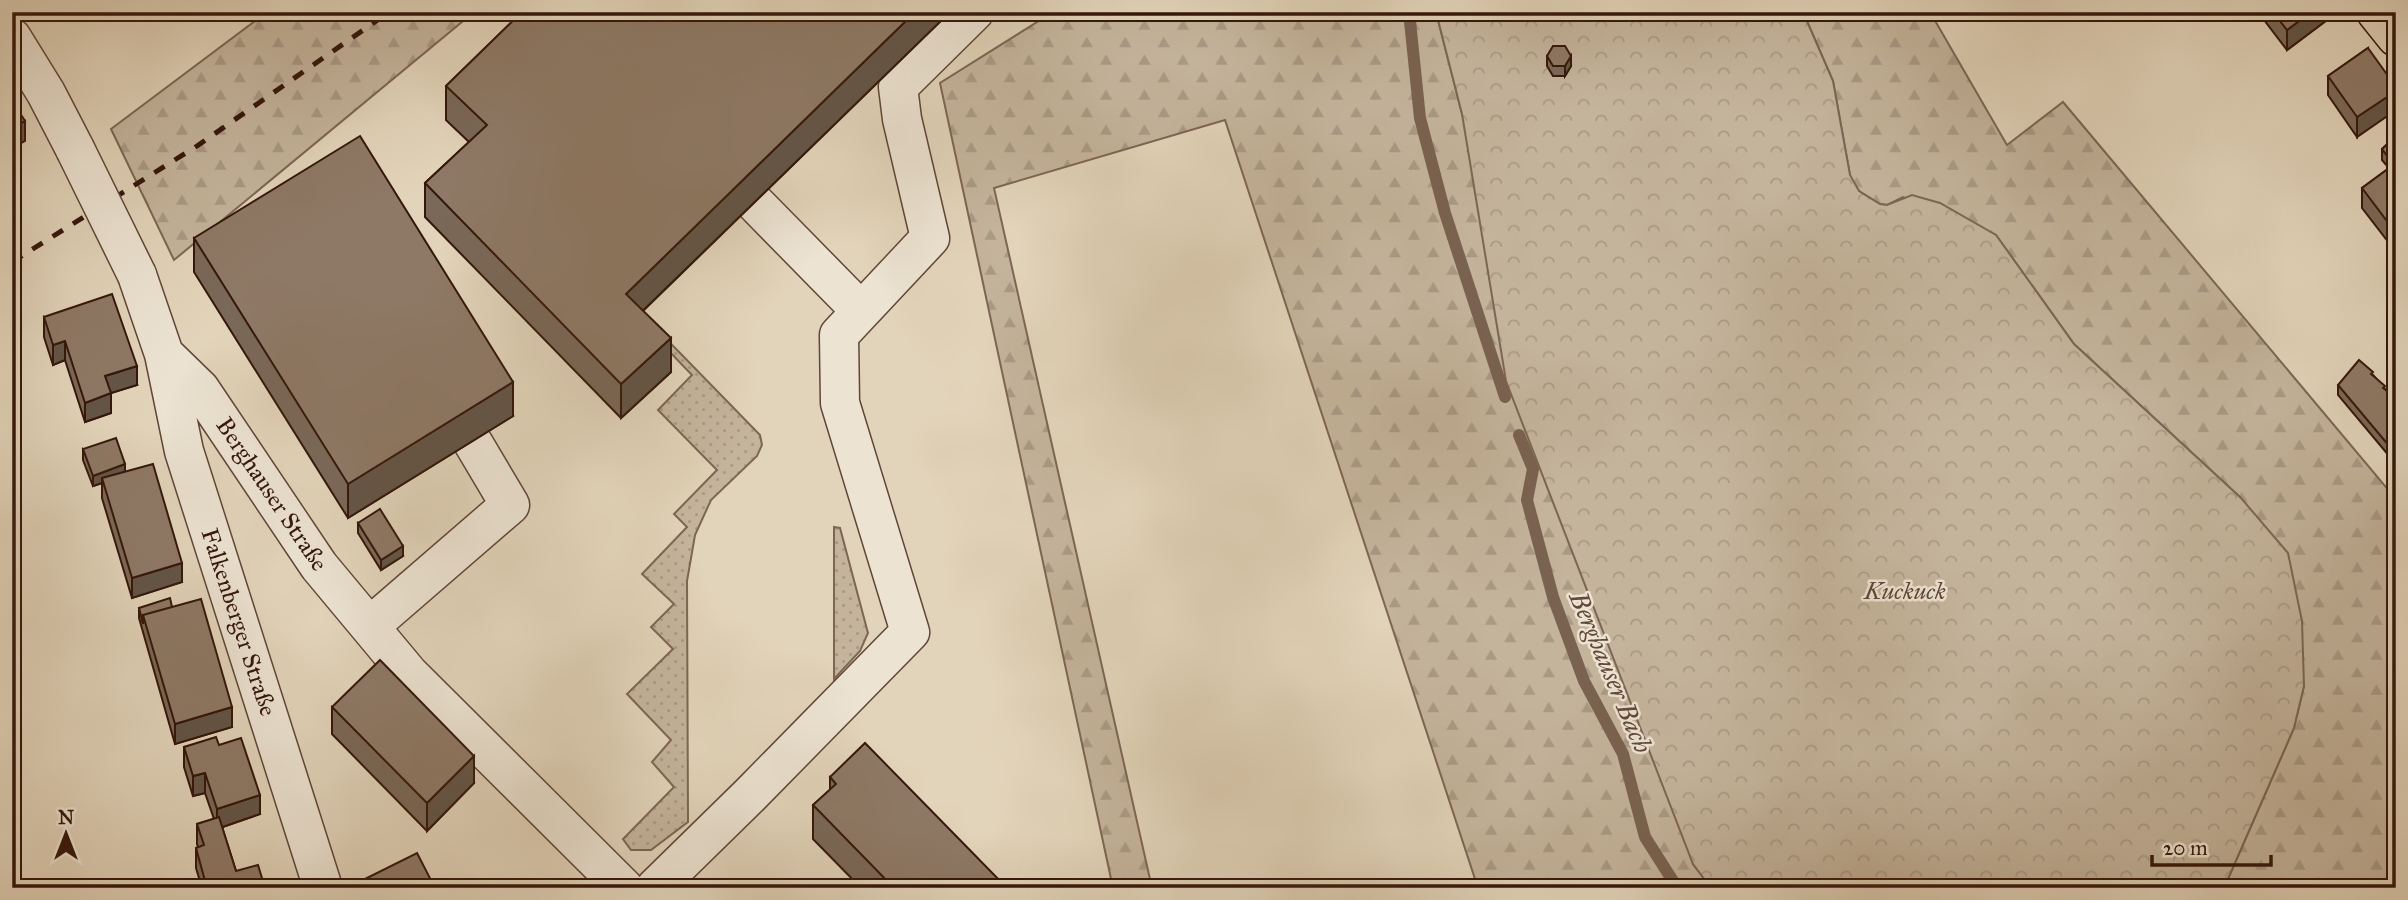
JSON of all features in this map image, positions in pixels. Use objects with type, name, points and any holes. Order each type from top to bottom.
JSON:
[{"type":"main road","points":[[2376,12],[2396,37]]},
{"type":"street","points":[[655,888],[910,632],[840,403],[839,335],[930,238],[902,119],[898,87],[974,12]]},
{"type":"street","name":"Berghauser Straße","points":[[12,38],[28,61],[75,149],[137,275],[164,354],[200,389],[319,566],[409,674],[624,888]]},
{"type":"street","points":[[754,202],[861,311]]},
{"type":"street","name":"Falkenberger Straße","points":[[164,354],[184,451],[323,888]]},
{"type":"street","points":[[370,626],[510,505],[472,441]]},
{"type":"green space","points":[[267,12],[474,12],[174,260],[111,129]]},
{"type":"green space","points":[[1053,12],[1436,12],[1462,114],[1693,864],[1711,888],[1478,888],[1225,120],[994,188],[1152,888],[1113,888],[940,83]]},
{"type":"green space","name":"Kuckuck","points":[[1436,12],[1803,12],[1833,81],[1850,175],[1859,191],[1880,204],[1887,205],[1912,195],[1940,203],[1996,235],[2074,344],[2241,498],[2288,553],[2302,621],[2304,686],[2294,728],[2224,888],[1711,888],[1693,864],[1506,381],[1462,114]]},
{"type":"green space","points":[[1803,12],[1930,12],[2007,145],[2063,102],[2396,499],[2396,888],[2224,888],[2294,728],[2304,686],[2241,498],[2074,344],[1996,235],[1903,197],[1887,205],[1880,204],[1859,191],[1850,175],[1833,81]]},
{"type":"green space","points":[[641,313],[760,435],[762,445],[757,456],[711,500],[695,535],[687,581],[688,822],[651,850],[631,850],[623,839],[674,787],[652,762],[671,740],[627,694],[673,649],[651,627],[674,604],[642,574],[687,527],[674,514],[717,470],[658,410],[692,375],[637,318]]},
{"type":"green space","points":[[834,527],[840,528],[868,633],[860,651],[834,679]]},
{"type":"building","points":[[522,12],[915,12],[626,294],[671,338],[621,384],[425,183],[487,125],[446,86]]},
{"type":"building","points":[[2273,12],[2311,12],[2287,30]]},
{"type":"building","points":[[1553,46],[1565,46],[1571,56],[1565,66],[1553,66],[1547,56]]},
{"type":"building","points":[[2368,48],[2396,87],[2396,91],[2357,117],[2328,76]]},
{"type":"building","points":[[12,101],[25,121],[12,128]]},
{"type":"building","points":[[360,136],[513,382],[348,484],[194,238]]},
{"type":"building","points":[[2396,136],[2396,163],[2394,165],[2382,149]]},
{"type":"building","points":[[2396,163],[2396,233],[2362,188]]},
{"type":"building","points":[[112,294],[137,366],[105,376],[111,393],[85,403],[65,341],[53,345],[44,317]]},
{"type":"building","points":[[2359,360],[2385,386],[2383,388],[2396,398],[2395,453],[2338,385]]},
{"type":"building","points":[[116,438],[125,464],[93,476],[83,449]]},
{"type":"building","points":[[153,464],[182,563],[132,578],[102,478]]},
{"type":"building","points":[[380,509],[403,546],[381,560],[358,523]]},
{"type":"building","points":[[170,598],[172,607],[143,615],[143,624],[139,608]]},
{"type":"building","points":[[201,599],[232,707],[175,724],[143,615]]},
{"type":"building","points":[[380,660],[474,756],[427,803],[332,707]]},
{"type":"building","points":[[216,737],[219,745],[241,738],[260,795],[217,809],[205,773],[193,776],[184,747]]},
{"type":"building","points":[[865,743],[1007,888],[894,888],[813,805],[836,784],[830,777]]},
{"type":"building","points":[[219,817],[236,871],[258,865],[265,888],[207,888],[196,848],[204,845],[197,824]]},
{"type":"building","points":[[417,853],[435,888],[368,888],[363,880]]},
{"type":"waterway","name":"Berghauser Bach","points":[[1409,12],[1420,118],[1445,213],[1505,397]]},
{"type":"waterway","name":"Berghauser Bach","points":[[1519,435],[1533,469],[1527,500],[1553,597],[1584,681],[1623,754],[1645,837],[1673,881]]},
{"type":"railway","points":[[12,262],[197,146],[389,12]]}]
